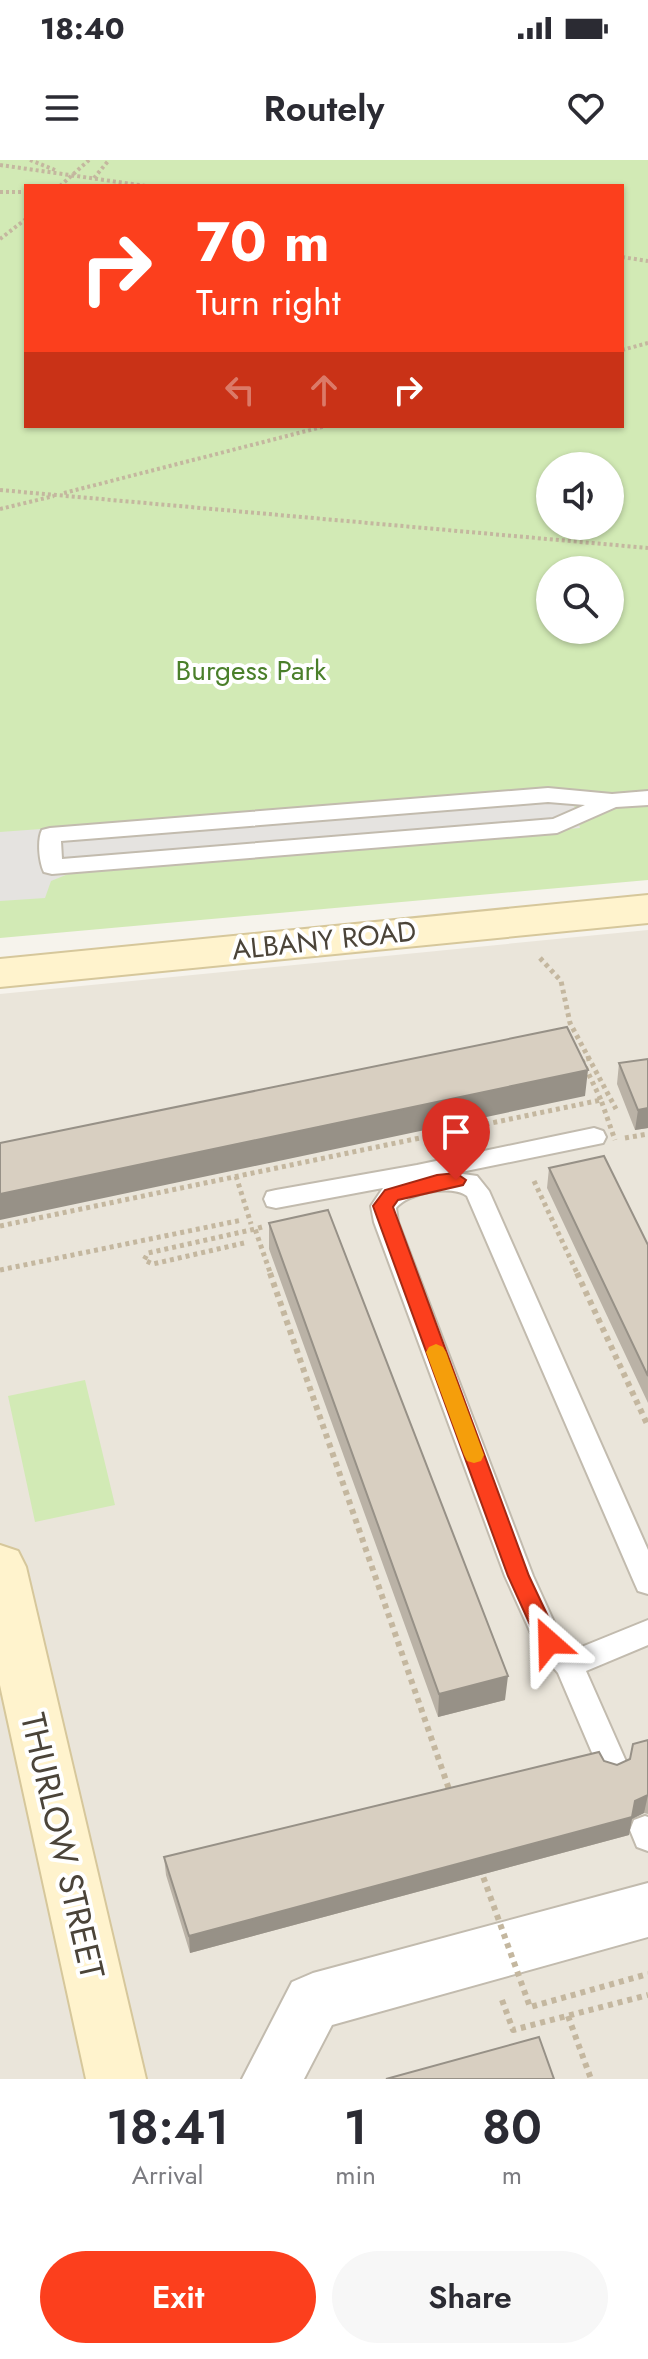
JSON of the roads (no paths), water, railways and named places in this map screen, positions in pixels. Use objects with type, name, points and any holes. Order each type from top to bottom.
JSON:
[{"type":"main road","name":"ALBANY ROAD","points":[[0,973],[499,921],[648,909]]},
{"type":"main road","points":[[0,1002],[53,969]]},
{"type":"main road","name":"THURLOW STREET","points":[[0,1567],[116,2079]]},
{"type":"street","points":[[272,2079],[313,2002],[648,1910]]},
{"type":"lane","points":[[612,801],[557,826],[52,867],[50,835],[548,795],[612,801],[648,798]]},
{"type":"lane","points":[[276,1199],[416,1180],[594,1137]]},
{"type":"lane","points":[[613,1766],[569,1665],[549,1642],[519,1576],[386,1222],[383,1206],[392,1195],[416,1180],[456,1180],[468,1183],[477,1191],[648,1582]]},
{"type":"lane","points":[[569,1665],[648,1632]]},
{"type":"park label","name":"Burgess Park","points":[[251,670]]}]
